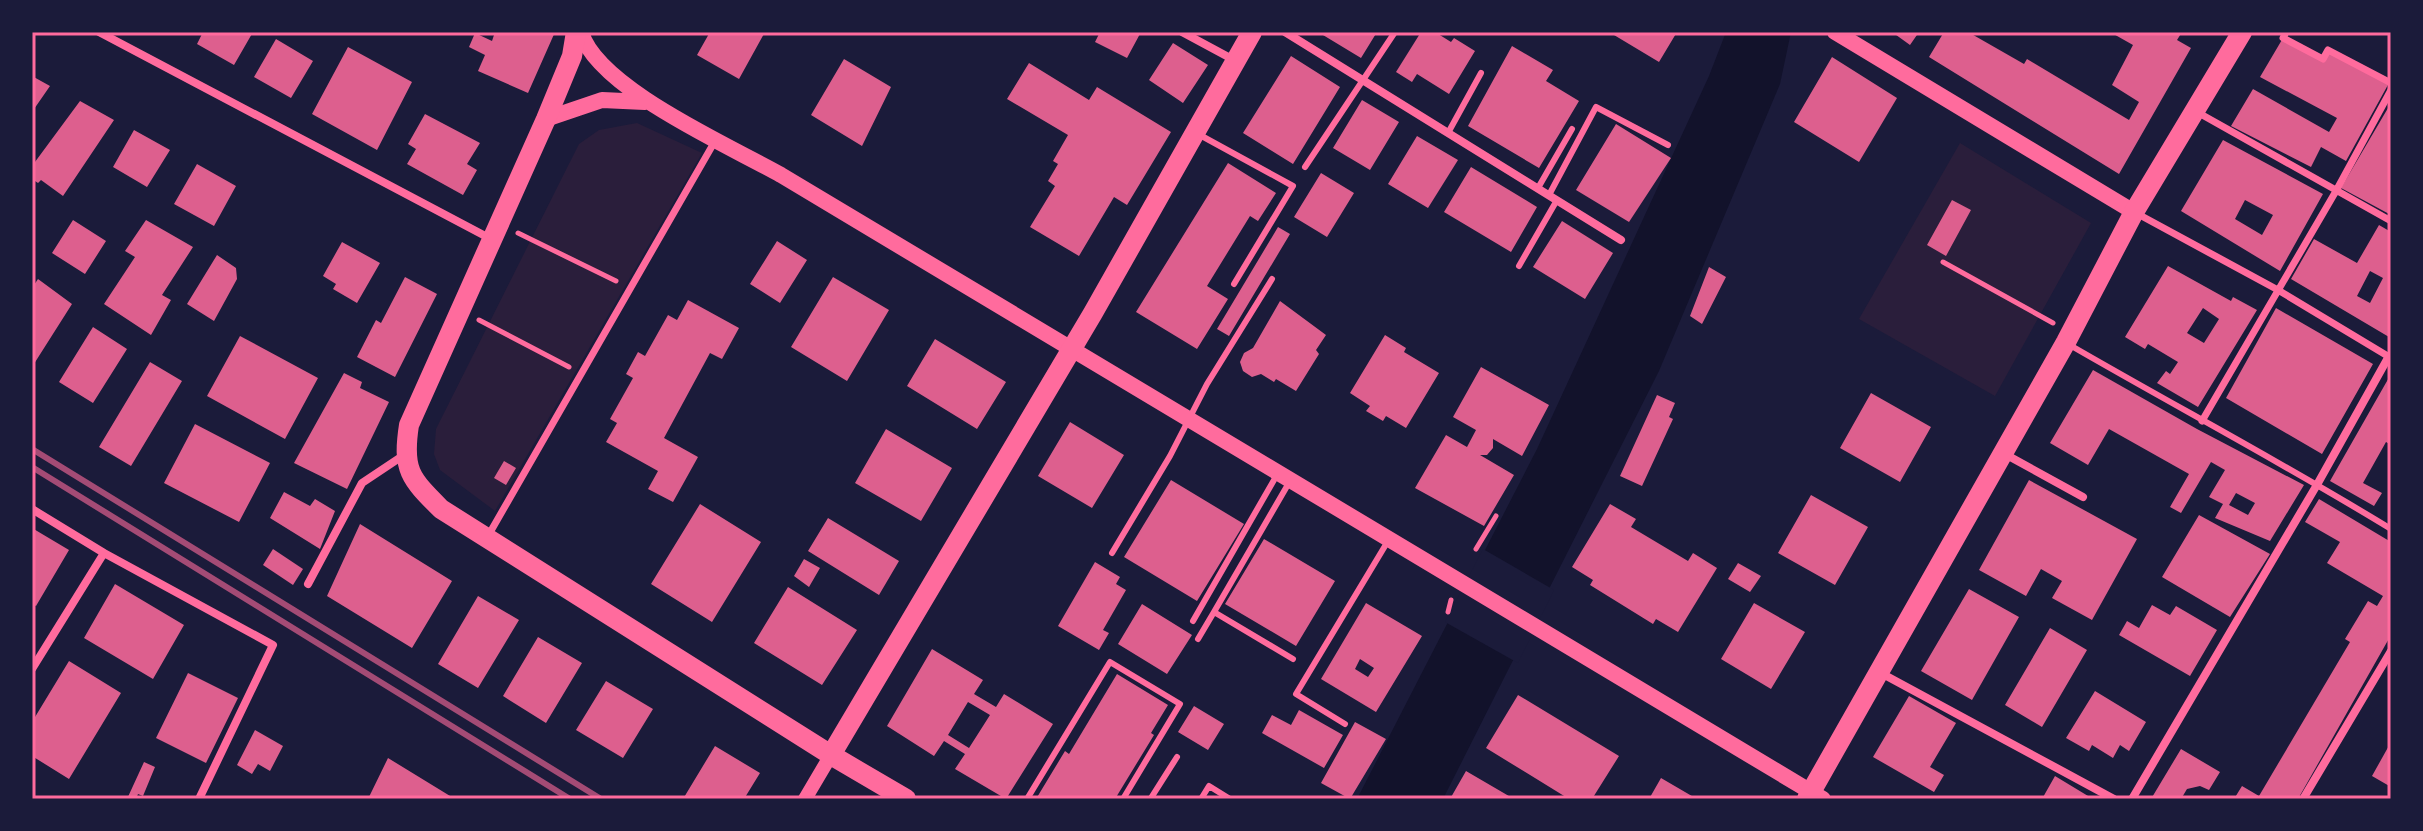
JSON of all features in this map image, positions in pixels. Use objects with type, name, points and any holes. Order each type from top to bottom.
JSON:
[{"type":"main road","points":[[578,32],[572,56],[546,119],[409,425],[404,455],[416,484],[441,509],[906,799]]},
{"type":"main road","points":[[578,32],[585,46],[608,72],[646,102],[716,139],[1072,348],[1813,797],[1877,671],[2068,338],[2134,212],[2242,32]]},
{"type":"main road","points":[[831,755],[1072,348],[1252,32]]},
{"type":"main road","points":[[1835,32],[2134,212]]},
{"type":"main road","points":[[546,119],[602,100],[646,102]]},
{"type":"street","points":[[99,32],[111,35],[495,232]]},
{"type":"street","points":[[1182,32],[1235,61]]},
{"type":"street","points":[[1285,32],[1621,240]]},
{"type":"street","points":[[2286,32],[2283,38],[2323,59],[2328,50],[2391,83]]},
{"type":"street","points":[[2202,421],[2391,90]]},
{"type":"street","points":[[2195,111],[2391,221]]},
{"type":"street","points":[[487,538],[716,139]]},
{"type":"street","points":[[2132,799],[2390,356],[2278,290],[2134,212]]},
{"type":"street","points":[[2002,453],[2083,497]]},
{"type":"street","points":[[308,584],[362,483],[404,455]]},
{"type":"street","points":[[32,509],[104,553],[273,645],[199,799]]},
{"type":"street","points":[[32,669],[104,553]]},
{"type":"street","points":[[2303,799],[2391,651]]},
{"type":"street","points":[[1877,671],[2114,799]]},
{"type":"street","points":[[805,799],[831,755]]},
{"type":"lane","points":[[1305,167],[1395,32]]},
{"type":"lane","points":[[1448,133],[1481,73]]},
{"type":"lane","points":[[1519,266],[1596,107],[1668,145]]},
{"type":"lane","points":[[1538,188],[1572,129]]},
{"type":"lane","points":[[1195,132],[1293,186],[1234,284]]},
{"type":"lane","points":[[1112,553],[1170,456],[1207,384],[1272,279]]},
{"type":"lane","points":[[2068,338],[2202,421],[2318,483],[2391,529]]},
{"type":"lane","points":[[1198,639],[1284,477]]},
{"type":"lane","points":[[1193,621],[1284,477]]},
{"type":"lane","points":[[1345,724],[1296,694],[1390,538]]},
{"type":"lane","points":[[1214,612],[1293,659]]},
{"type":"lane","points":[[1027,799],[1110,662],[1180,704],[1123,799]]},
{"type":"lane","points":[[1151,799],[1177,757]]},
{"type":"lane","points":[[1201,799],[1209,786],[1230,799]]},
{"type":"path","points":[[495,232],[630,288]]},
{"type":"path","points":[[1943,262],[2068,338]]},
{"type":"path","points":[[459,312],[489,324],[580,373]]},
{"type":"path","points":[[1476,549],[1496,516]]},
{"type":"shaded area","points":[[1726,32],[1791,32],[1780,84],[1659,371],[1443,799],[1357,799],[1537,449],[1709,76]]},
{"type":"shaded area","points":[[637,123],[702,153],[495,511],[440,470],[434,454],[436,429],[579,144],[599,130]]},
{"type":"shaded area","points":[[1960,143],[2091,223],[1995,396],[1859,319]]},
{"type":"pier","points":[[1483,549],[1554,590],[1518,663],[1445,622]]},
{"type":"building","points":[[203,32],[253,32],[234,65],[197,44]]},
{"type":"building","points":[[495,32],[555,32],[528,93],[478,71],[485,55],[469,47],[475,33],[492,41]]},
{"type":"building","points":[[710,32],[765,32],[739,79],[697,55]]},
{"type":"building","points":[[1100,32],[1141,32],[1127,58],[1095,42]]},
{"type":"building","points":[[1318,32],[1377,32],[1361,58]]},
{"type":"building","points":[[1421,32],[1435,32],[1451,42],[1454,38],[1475,51],[1449,94],[1417,74],[1412,82],[1396,72]]},
{"type":"building","points":[[1609,32],[1677,32],[1659,62]]},
{"type":"building","points":[[1892,32],[1919,32],[1910,45]]},
{"type":"building","points":[[1944,32],[1968,32],[2024,64],[2027,59],[2129,120],[2139,102],[2112,85],[2133,45],[2110,32],[2182,32],[2177,40],[2191,48],[2119,174],[1929,57]]},
{"type":"building","points":[[2283,38],[2323,59],[2328,50],[2389,83],[2346,161],[2321,147],[2311,167],[2231,126],[2253,89],[2329,132],[2337,118],[2260,77]]},
{"type":"building","points":[[276,39],[313,61],[291,98],[254,77]]},
{"type":"building","points":[[1173,43],[1208,65],[1183,103],[1149,80]]},
{"type":"building","points":[[1512,46],[1553,70],[1546,81],[1579,101],[1539,168],[1468,126]]},
{"type":"building","points":[[348,47],[412,82],[377,150],[312,114]]},
{"type":"building","points":[[1291,56],[1340,87],[1293,164],[1243,133]]},
{"type":"building","points":[[1832,57],[1897,98],[1859,162],[1794,122]]},
{"type":"building","points":[[844,59],[891,87],[862,146],[811,115]]},
{"type":"building","points":[[1029,63],[1089,100],[1097,87],[1171,132],[1127,205],[1114,197],[1079,256],[1030,227],[1055,186],[1048,181],[1058,164],[1053,161],[1068,135],[1007,99]]},
{"type":"building","points":[[32,76],[50,86],[32,112]]},
{"type":"building","points":[[1362,100],[1399,122],[1370,170],[1333,148]]},
{"type":"building","points":[[80,101],[114,120],[63,196],[41,180],[38,183],[32,179],[32,166]]},
{"type":"building","points":[[2388,108],[2391,110],[2391,215],[2341,188]]},
{"type":"building","points":[[425,114],[480,143],[467,164],[477,170],[463,195],[407,164],[416,149],[408,144]]},
{"type":"building","points":[[1616,124],[1671,158],[1629,222],[1576,190]]},
{"type":"building","points":[[134,130],[170,150],[147,187],[113,167]]},
{"type":"building","points":[[1417,136],[1458,160],[1428,208],[1388,184]]},
{"type":"building","points":[[2223,140],[2323,194],[2280,271],[2181,211]],"holes":[[[2245,200],[2273,215],[2262,235],[2235,219]]]},
{"type":"building","points":[[1228,163],[1276,193],[1258,221],[1250,216],[1207,286],[1228,299],[1197,349],[1136,312]]},
{"type":"building","points":[[197,164],[236,186],[214,226],[174,204]]},
{"type":"building","points":[[1471,167],[1537,207],[1511,252],[1444,212]]},
{"type":"building","points":[[1321,173],[1354,193],[1327,237],[1294,217]]},
{"type":"building","points":[[1952,200],[1971,210],[1946,256],[1927,245]]},
{"type":"building","points":[[73,220],[106,241],[85,274],[52,253]]},
{"type":"building","points":[[146,220],[193,247],[162,295],[171,300],[151,335],[104,304],[135,257],[125,251]]},
{"type":"building","points":[[1562,221],[1613,253],[1585,299],[1533,267]]},
{"type":"building","points":[[2379,225],[2391,232],[2389,337],[2291,279],[2314,239],[2357,263]],"holes":[[[2370,271],[2383,278],[2370,303],[2357,296]]]},
{"type":"building","points":[[1278,227],[1290,234],[1229,336],[1217,329]]},
{"type":"building","points":[[777,241],[807,260],[780,303],[750,284]]},
{"type":"building","points":[[342,242],[380,263],[357,303],[333,289],[336,284],[323,276]]},
{"type":"building","points":[[217,255],[236,268],[237,279],[214,321],[187,304]]},
{"type":"building","points":[[2168,266],[2231,301],[2233,297],[2257,310],[2198,407],[2157,383],[2166,371],[2170,374],[2178,362],[2148,344],[2145,349],[2125,337]],"holes":[[[2203,308],[2219,319],[2204,343],[2187,333]]]},
{"type":"building","points":[[1709,267],[1726,277],[1702,324],[1690,316]]},
{"type":"building","points":[[405,277],[437,294],[395,377],[357,357],[376,320],[381,323]]},
{"type":"building","points":[[833,277],[889,310],[847,381],[791,347]]},
{"type":"building","points":[[38,279],[72,304],[32,367],[32,288]]},
{"type":"building","points":[[688,300],[739,328],[722,359],[710,353],[664,438],[698,457],[673,502],[648,489],[658,471],[606,442],[617,423],[610,419],[633,378],[626,374],[638,352],[645,356],[668,315],[677,320]]},
{"type":"building","points":[[1280,301],[1326,335],[1316,350],[1319,354],[1296,391],[1261,374],[1252,377],[1243,371],[1240,362],[1244,353],[1253,348]]},
{"type":"building","points":[[2276,308],[2373,364],[2322,454],[2226,398]]},
{"type":"building","points":[[93,327],[127,349],[93,403],[59,382]]},
{"type":"building","points":[[1385,335],[1406,348],[1404,352],[1439,373],[1406,428],[1386,416],[1383,421],[1366,411],[1370,406],[1350,393]]},
{"type":"building","points":[[240,336],[318,378],[285,439],[207,396]]},
{"type":"building","points":[[935,339],[1006,382],[977,429],[907,386]]},
{"type":"building","points":[[150,362],[182,381],[131,466],[99,447]]},
{"type":"building","points":[[1481,367],[1549,405],[1522,456],[1493,439],[1493,448],[1487,455],[1480,455],[1514,475],[1484,526],[1415,488],[1446,435],[1467,447],[1476,430],[1453,417]]},
{"type":"building","points":[[2093,370],[2304,485],[2270,541],[2215,518],[2223,504],[2209,497],[2225,470],[2211,462],[2181,513],[2170,507],[2189,474],[2109,429],[2088,465],[2050,443]],"holes":[[[2236,493],[2255,503],[2248,515],[2229,505]]]},
{"type":"building","points":[[344,373],[362,382],[360,388],[389,402],[347,489],[294,463]]},
{"type":"building","points":[[2391,374],[2391,445],[2386,442],[2363,483],[2382,493],[2374,506],[2330,481]]},
{"type":"building","points":[[1871,393],[1931,427],[1900,482],[1840,448]]},
{"type":"building","points":[[1657,395],[1675,403],[1669,417],[1673,419],[1642,486],[1620,476]]},
{"type":"building","points":[[1070,422],[1124,455],[1092,508],[1038,476]]},
{"type":"building","points":[[195,424],[270,463],[239,522],[164,483]]},
{"type":"building","points":[[886,429],[952,468],[921,521],[855,483]]},
{"type":"building","points":[[504,461],[516,468],[506,485],[494,478]]},
{"type":"building","points":[[1171,480],[1244,524],[1197,601],[1124,557]]},
{"type":"building","points":[[2029,480],[2137,539],[2092,620],[2052,598],[2062,581],[2041,569],[2026,596],[1979,570]]},
{"type":"building","points":[[284,492],[310,506],[315,499],[335,511],[320,549],[270,518]]},
{"type":"building","points":[[1811,495],[1868,527],[1835,585],[1778,553]]},
{"type":"building","points":[[2319,499],[2391,542],[2391,635],[2298,799],[2234,799],[2242,786],[2259,796],[2350,642],[2345,639],[2368,601],[2377,606],[2383,596],[2327,563],[2340,542],[2305,522]]},
{"type":"building","points":[[700,504],[761,542],[712,622],[651,584]]},
{"type":"building","points":[[1610,504],[1636,519],[1631,527],[1688,561],[1693,553],[1717,568],[1678,632],[1656,619],[1653,624],[1590,585],[1593,580],[1572,567]]},
{"type":"building","points":[[2199,515],[2270,554],[2230,617],[2162,577]]},
{"type":"building","points":[[828,518],[899,561],[879,595],[808,551]]},
{"type":"building","points":[[360,524],[452,581],[412,648],[327,596]]},
{"type":"building","points":[[32,528],[69,550],[36,606],[32,604]]},
{"type":"building","points":[[1264,539],[1335,581],[1296,646],[1225,604]]},
{"type":"building","points":[[273,549],[303,569],[293,585],[263,565]]},
{"type":"building","points":[[804,559],[820,568],[809,587],[794,576]]},
{"type":"building","points":[[1095,562],[1120,577],[1116,584],[1126,590],[1103,630],[1109,633],[1099,650],[1058,626]]},
{"type":"building","points":[[1738,563],[1761,576],[1750,592],[1728,579]]},
{"type":"building","points":[[115,584],[184,625],[153,679],[84,638]]},
{"type":"building","points":[[788,587],[857,630],[822,685],[754,643]]},
{"type":"building","points":[[1969,589],[2019,617],[1972,700],[1921,671]]},
{"type":"building","points":[[478,596],[519,620],[478,688],[438,664]]},
{"type":"building","points":[[1366,603],[1422,636],[1376,712],[1321,679]],"holes":[[[1360,659],[1374,668],[1368,677],[1355,669]]]},
{"type":"building","points":[[1754,603],[1805,632],[1771,689],[1721,659]]},
{"type":"building","points":[[1142,604],[1192,635],[1167,674],[1118,644]]},
{"type":"building","points":[[2152,605],[2170,615],[2176,606],[2217,630],[2190,676],[2119,635],[2127,621],[2139,628]]},
{"type":"building","points":[[2050,628],[2087,650],[2042,727],[2005,705]]},
{"type":"building","points":[[538,637],[582,663],[546,723],[503,696]]},
{"type":"building","points":[[932,649],[983,680],[974,694],[996,707],[1004,694],[1053,724],[1006,799],[955,769],[965,754],[944,741],[934,756],[887,726]],"holes":[[[968,702],[990,715],[969,748],[948,735]]]},
{"type":"building","points":[[69,661],[121,693],[69,779],[32,756],[32,722]]},
{"type":"building","points":[[188,673],[238,698],[206,763],[156,738]]},
{"type":"building","points":[[1117,674],[1168,705],[1151,733],[1154,735],[1115,799],[1036,799],[1065,751],[1069,754]]},
{"type":"building","points":[[606,681],[653,709],[623,758],[576,730]]},
{"type":"building","points":[[2095,691],[2146,722],[2129,751],[2120,745],[2113,758],[2092,745],[2089,751],[2066,738]]},
{"type":"building","points":[[1518,695],[1619,756],[1592,799],[1569,799],[1486,748]]},
{"type":"building","points":[[1909,696],[1956,723],[1930,767],[1944,775],[1934,792],[1873,757]]},
{"type":"building","points":[[1194,706],[1224,724],[1208,750],[1178,732]]},
{"type":"building","points":[[1299,710],[1343,735],[1324,768],[1262,733],[1272,715],[1291,725]]},
{"type":"building","points":[[1355,722],[1386,739],[1350,799],[1321,783]]},
{"type":"building","points":[[255,730],[283,746],[270,771],[258,764],[252,774],[237,765]]},
{"type":"building","points":[[2391,742],[2391,787],[2372,776]]},
{"type":"building","points":[[715,746],[760,773],[744,799],[683,799]]},
{"type":"building","points":[[2181,749],[2220,772],[2209,790],[2200,786],[2187,789],[2181,799],[2151,799]]},
{"type":"building","points":[[388,758],[455,799],[368,799]]},
{"type":"building","points":[[144,762],[155,767],[143,796],[138,794],[136,799],[127,799]]},
{"type":"building","points":[[1466,771],[1514,799],[1450,799]]},
{"type":"building","points":[[2055,776],[2093,799],[2042,799]]},
{"type":"building","points":[[1661,778],[1697,799],[1649,799]]},
{"type":"railway","points":[[32,449],[601,799]]},
{"type":"railway","points":[[32,467],[570,799]]}]
